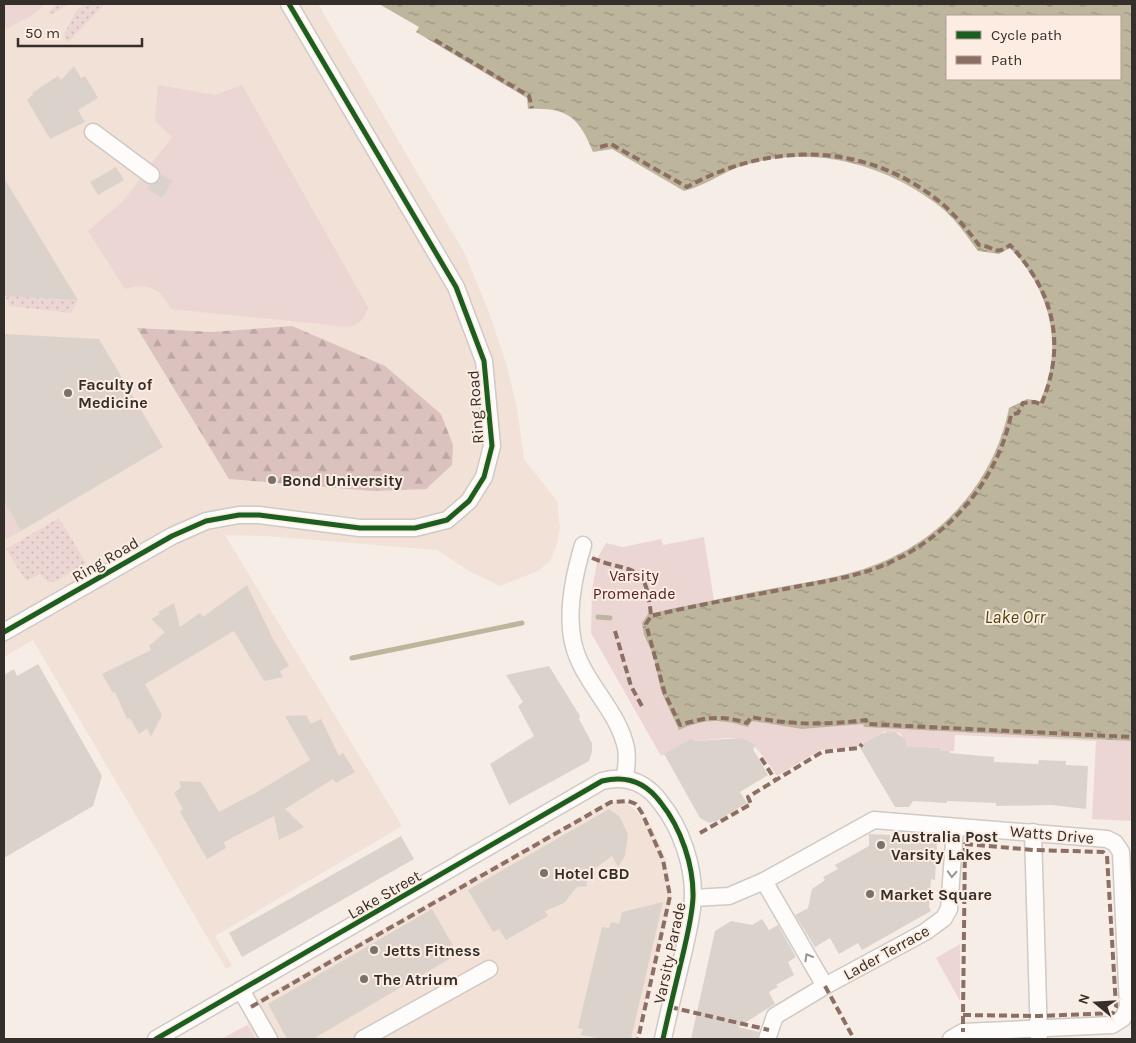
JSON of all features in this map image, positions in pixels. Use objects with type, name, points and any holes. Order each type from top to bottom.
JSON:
[{"type":"street","name":"Ring Road","points":[[4,632],[172,536],[206,522],[239,515],[258,515],[360,528],[415,528],[447,520],[469,501],[484,478],[492,446],[484,361],[456,287],[289,4]]},
{"type":"street","points":[[93,132],[122,156],[151,175]]},
{"type":"street","points":[[583,545],[575,570],[571,626],[573,643],[580,663],[624,740],[627,758],[625,778]]},
{"type":"street","name":"Varsity Parade","points":[[625,778],[646,788],[667,811],[686,849],[693,898],[690,922],[663,1039]]},
{"type":"street","name":"Lake Street","points":[[156,1039],[602,781],[625,778]]},
{"type":"street","name":"Watts Drive","points":[[764,881],[874,820],[1107,839],[1115,843],[1121,852],[1128,1007],[1124,1018],[1112,1024],[1039,1034],[963,1032],[951,1039]]},
{"type":"street","name":"Lader Terrace","points":[[767,1039],[775,1016],[825,986],[925,932],[944,918],[950,908],[955,828]]},
{"type":"street","points":[[1033,832],[1039,1034]]},
{"type":"street","points":[[693,898],[729,896],[764,881]]},
{"type":"street","name":"Lader Terrace","points":[[764,881],[825,986]]},
{"type":"street","points":[[363,1039],[489,969]]},
{"type":"street","points":[[241,990],[269,1039]]},
{"type":"shaded area","name":"Bond University","points":[[4,4],[318,4],[465,254],[489,313],[506,363],[517,408],[524,459],[557,501],[560,528],[557,544],[550,561],[538,571],[500,586],[471,572],[437,550],[265,536],[225,535],[402,826],[215,936],[232,966],[226,969],[33,640],[4,657]]},
{"type":"shaded area","points":[[625,801],[651,825],[666,859],[672,896],[636,1039],[256,1039],[247,1025],[257,1000],[607,802]]},
{"type":"green space","points":[[4,4],[45,4],[33,15],[4,30]]},
{"type":"green space","points":[[56,4],[69,4],[50,15],[49,12]]},
{"type":"green space","points":[[83,4],[104,5],[67,43],[64,35],[76,11]]},
{"type":"green space","points":[[158,85],[215,95],[242,85],[368,307],[361,321],[344,327],[171,309],[163,296],[152,288],[140,286],[125,289],[88,231],[123,201],[172,137],[155,121]]},
{"type":"green space","points":[[9,296],[78,300],[71,313],[10,306],[6,298]]},
{"type":"green space","points":[[292,326],[385,366],[441,414],[453,445],[452,465],[426,489],[373,491],[229,479],[137,328],[211,332]]},
{"type":"green space","points":[[4,500],[21,531],[4,540]]},
{"type":"green space","points":[[59,518],[86,563],[54,582],[48,582],[40,574],[26,581],[6,549]]},
{"type":"green space","name":"Varsity Promenade","points":[[704,537],[715,607],[699,713],[1132,734],[1132,821],[1092,819],[1096,741],[955,735],[954,751],[940,751],[939,748],[907,746],[901,734],[895,732],[887,734],[885,731],[859,746],[820,750],[777,776],[751,744],[736,738],[694,741],[692,738],[661,756],[591,633],[592,590],[598,557],[606,543],[623,547],[661,539],[663,545]]},
{"type":"green space","points":[[960,944],[960,1001],[936,958]]},
{"type":"green space","points":[[247,1025],[256,1039],[221,1039]]},
{"type":"water","name":"Lake Orr","points":[[379,4],[1132,4],[1132,741],[864,727],[863,724],[802,729],[752,721],[748,727],[729,722],[713,721],[697,723],[679,730],[661,691],[653,654],[644,635],[642,623],[648,614],[827,579],[857,571],[885,561],[911,547],[935,530],[956,511],[974,488],[989,464],[1001,437],[1009,408],[1027,399],[1040,401],[1048,380],[1052,339],[1044,300],[1024,264],[1010,248],[999,254],[978,251],[944,210],[917,190],[894,178],[846,162],[795,157],[769,159],[744,165],[684,191],[612,149],[593,152],[577,122],[570,117],[562,112],[553,110],[528,109],[527,98],[416,32],[419,27]]},
{"type":"building","points":[[74,66],[81,78],[85,76],[98,98],[78,110],[85,122],[50,139],[27,100],[33,95],[32,93],[58,76],[61,80]]},
{"type":"building","points":[[116,167],[124,180],[98,195],[90,182]]},
{"type":"building","points":[[161,174],[173,181],[162,198],[147,189],[150,185],[159,181]]},
{"type":"building","points":[[4,178],[78,300],[4,296]]},
{"type":"building","name":"Faculty of Medicine","points":[[4,334],[99,339],[163,447],[21,531],[4,500]]},
{"type":"building","points":[[247,585],[273,639],[289,666],[280,671],[283,677],[264,681],[234,631],[145,684],[162,715],[151,737],[147,728],[139,734],[130,718],[127,719],[115,692],[113,693],[102,674],[151,650],[149,646],[165,632],[151,619],[160,614],[158,612],[174,603],[180,627],[200,613],[203,617]]},
{"type":"building","points":[[38,664],[102,776],[93,806],[4,858],[4,675],[14,669],[17,676]]},
{"type":"building","points":[[549,666],[580,716],[579,719],[592,743],[592,752],[589,761],[509,805],[490,764],[534,736],[518,706],[523,702],[506,675]]},
{"type":"building","points":[[306,715],[311,724],[321,719],[339,756],[343,753],[355,772],[336,783],[333,779],[285,809],[304,827],[279,840],[274,816],[224,842],[226,848],[207,859],[180,812],[183,809],[174,793],[181,787],[179,781],[201,782],[219,812],[310,760],[285,716]]},
{"type":"building","points":[[895,732],[905,739],[907,746],[940,748],[940,751],[950,751],[950,753],[994,757],[994,762],[1038,764],[1039,760],[1066,761],[1066,765],[1088,766],[1086,809],[1052,805],[996,806],[996,803],[947,801],[947,803],[913,801],[909,807],[895,807],[859,746],[882,733]]},
{"type":"building","points":[[692,738],[694,741],[743,738],[756,745],[753,749],[768,775],[740,792],[747,803],[717,821],[709,823],[700,818],[664,754]]},
{"type":"building","name":"Hotel CBD","points":[[609,809],[619,816],[628,834],[625,856],[618,867],[612,856],[586,875],[587,886],[577,887],[564,903],[545,911],[548,916],[506,940],[499,929],[493,932],[468,890]]},
{"type":"building","name":"Market Square","points":[[869,834],[890,835],[890,841],[937,843],[935,880],[931,879],[929,907],[931,911],[862,950],[858,943],[839,954],[830,938],[815,947],[795,915],[808,908],[812,889],[825,880],[823,877],[838,869],[835,865],[869,846]]},
{"type":"building","points":[[401,836],[414,859],[242,957],[229,933]]},
{"type":"building","points":[[663,902],[631,1039],[602,1039],[581,1035],[583,1029],[578,1028],[602,927],[609,928],[611,922],[619,924],[622,912]]},
{"type":"building","name":"The Atrium","points":[[432,909],[458,954],[313,1039],[287,1039],[268,1004]]},
{"type":"building","points":[[762,919],[769,930],[778,925],[796,957],[788,962],[794,975],[776,985],[778,987],[769,992],[775,1004],[738,1027],[759,1032],[757,1039],[691,1039],[715,931],[731,921],[752,925]]},
{"type":"waterway","points":[[598,617],[610,618]]},
{"type":"waterway","points":[[352,658],[522,623]]},
{"type":"marked path","points":[[435,40],[529,96],[532,108]]},
{"type":"marked path","points":[[600,147],[611,144],[687,187],[718,172],[751,162],[783,156],[816,155],[849,159],[880,168],[911,182],[940,202],[956,217],[979,245],[997,251],[1010,245],[1037,281],[1046,300],[1052,320],[1054,340],[1053,361],[1049,383],[1041,405],[1035,402],[1023,403],[1018,413],[1011,415],[1005,438],[996,460],[984,481],[970,501],[936,534],[895,560],[860,573],[651,616],[646,624],[665,694],[680,725],[714,718],[747,723],[751,717],[780,722],[808,723],[866,720],[867,724],[1132,737]]},
{"type":"marked path","points":[[592,558],[635,572],[641,577],[649,598],[651,616]]},
{"type":"marked path","points":[[615,631],[631,686],[643,708]]},
{"type":"marked path","points":[[700,833],[751,804],[748,797],[822,752],[859,748],[862,744]]},
{"type":"marked path","points":[[761,758],[776,781]]},
{"type":"marked path","points":[[251,1007],[611,802],[628,801],[636,804],[642,813],[663,860],[670,896],[638,1039]]},
{"type":"marked path","points":[[963,1015],[1039,1016],[1113,1013],[1116,1007],[1107,856],[1103,852],[1034,850],[965,844],[963,1015],[963,1032]]},
{"type":"marked path","points":[[825,986],[854,1039]]},
{"type":"marked path","points":[[670,1007],[769,1030]]},
{"type":"cycle path","points":[[4,632],[172,536],[206,521],[239,515],[259,515],[360,528],[415,528],[447,520],[469,501],[484,477],[492,446],[484,361],[456,287],[289,4]]},
{"type":"cycle path","points":[[156,1039],[602,781],[611,779],[635,782],[642,785],[655,796],[675,824],[689,860],[693,886],[690,919],[663,1039]]},
{"type":"place","name":"Faculty of Medicine","points":[[68,393]]},
{"type":"place","name":"Bond University","points":[[272,480]]},
{"type":"place","name":"Australia Post Varsity Lakes","points":[[881,845]]},
{"type":"place","name":"Hotel CBD","points":[[544,873]]},
{"type":"place","name":"Market Square","points":[[870,894]]},
{"type":"place","name":"Jetts Fitness","points":[[374,950]]},
{"type":"place","name":"The Atrium","points":[[364,979]]}]
